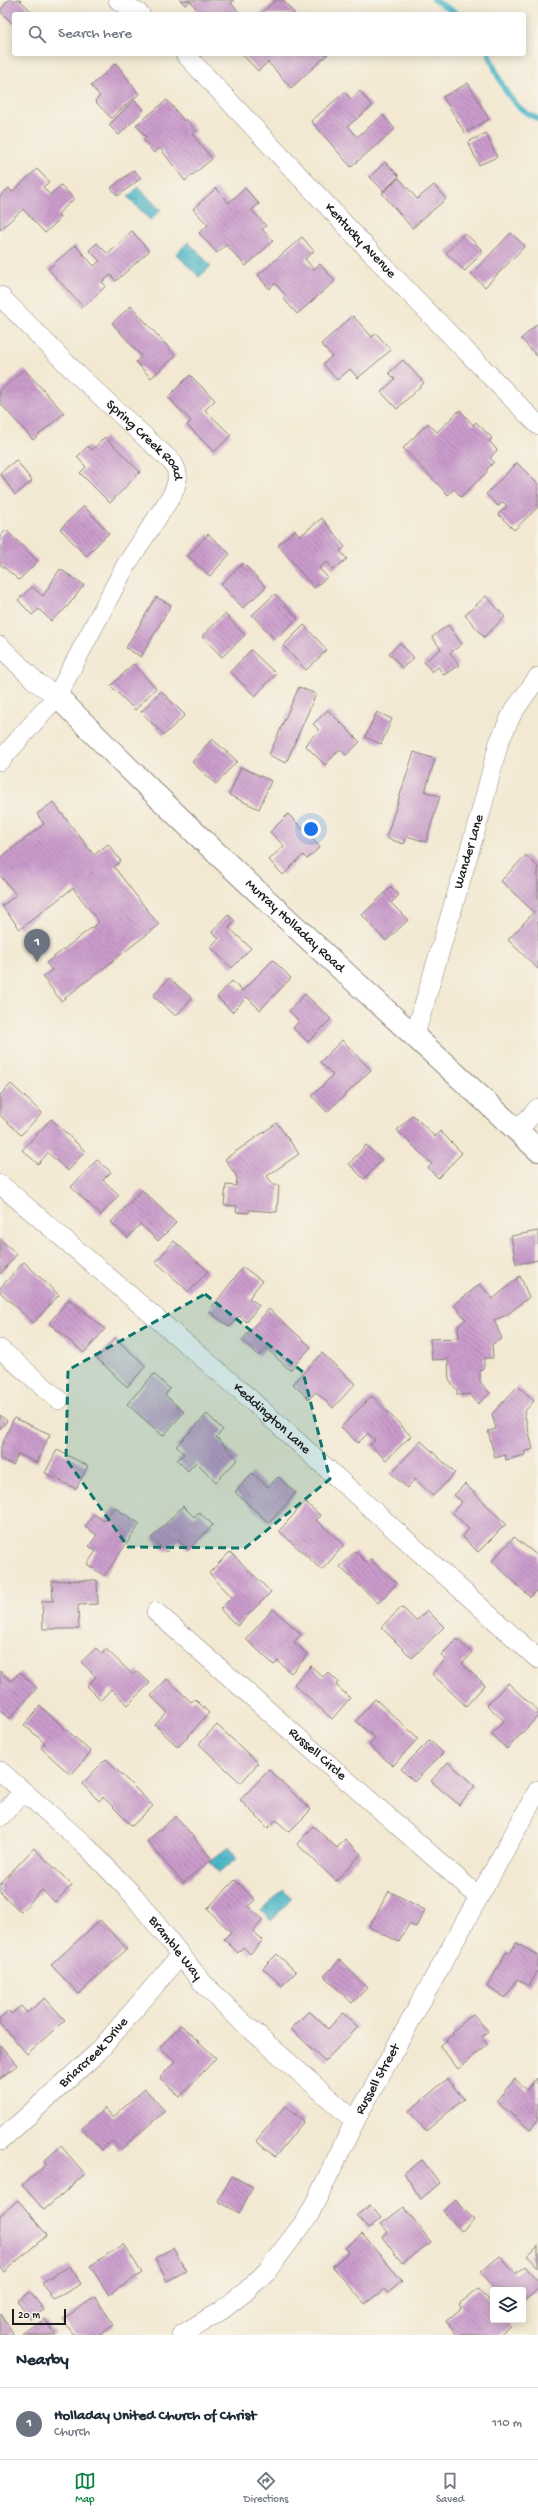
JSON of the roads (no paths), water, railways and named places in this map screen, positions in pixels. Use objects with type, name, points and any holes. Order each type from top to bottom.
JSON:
[{"type":"street","points":[[118,0],[137,12]]},
{"type":"street","name":"Kentucky Avenue","points":[[187,56],[395,278],[538,425]]},
{"type":"street","name":"Spring Creek Road","points":[[0,296],[76,373],[173,463],[178,472],[178,482],[172,495],[126,565],[58,696]]},
{"type":"street","points":[[0,646],[36,682],[58,696],[0,761]]},
{"type":"street","name":"Wander Lane","points":[[415,1035],[480,815],[499,742],[513,712],[538,677]]},
{"type":"street","name":"Murray Holladay Road","points":[[58,696],[168,807],[538,1150]]},
{"type":"street","points":[[517,1131],[538,1108]]},
{"type":"street","name":"Keddington Lane","points":[[0,1184],[241,1391],[538,1659]]},
{"type":"street","points":[[0,1349],[59,1400]]},
{"type":"street","name":"Russell Circle","points":[[156,1612],[478,1897]]},
{"type":"street","name":"Bramble Way","points":[[0,1771],[84,1844],[134,1896],[180,1956],[239,2019],[355,2121]]},
{"type":"street","name":"Russell Street","points":[[181,2335],[222,2310],[245,2292],[267,2271],[308,2216],[355,2121],[538,1790]]},
{"type":"street","points":[[0,1817],[23,1792]]},
{"type":"street","name":"Briarcreek Drive","points":[[0,2141],[98,2052],[180,1956]]},
{"type":"water","points":[[138,187],[161,210],[150,220],[128,197]]},
{"type":"water","points":[[188,242],[211,266],[199,277],[176,254]]},
{"type":"water","points":[[229,1847],[237,1858],[219,1873],[210,1861]]},
{"type":"water","points":[[283,1889],[292,1898],[271,1921],[261,1911]]},
{"type":"waterway","points":[[434,0],[455,12]]},
{"type":"waterway","points":[[490,56],[502,84],[513,101],[528,114],[538,119]]},
{"type":"place","name":"Holladay United Church of Christ","points":[[37,962]]}]
